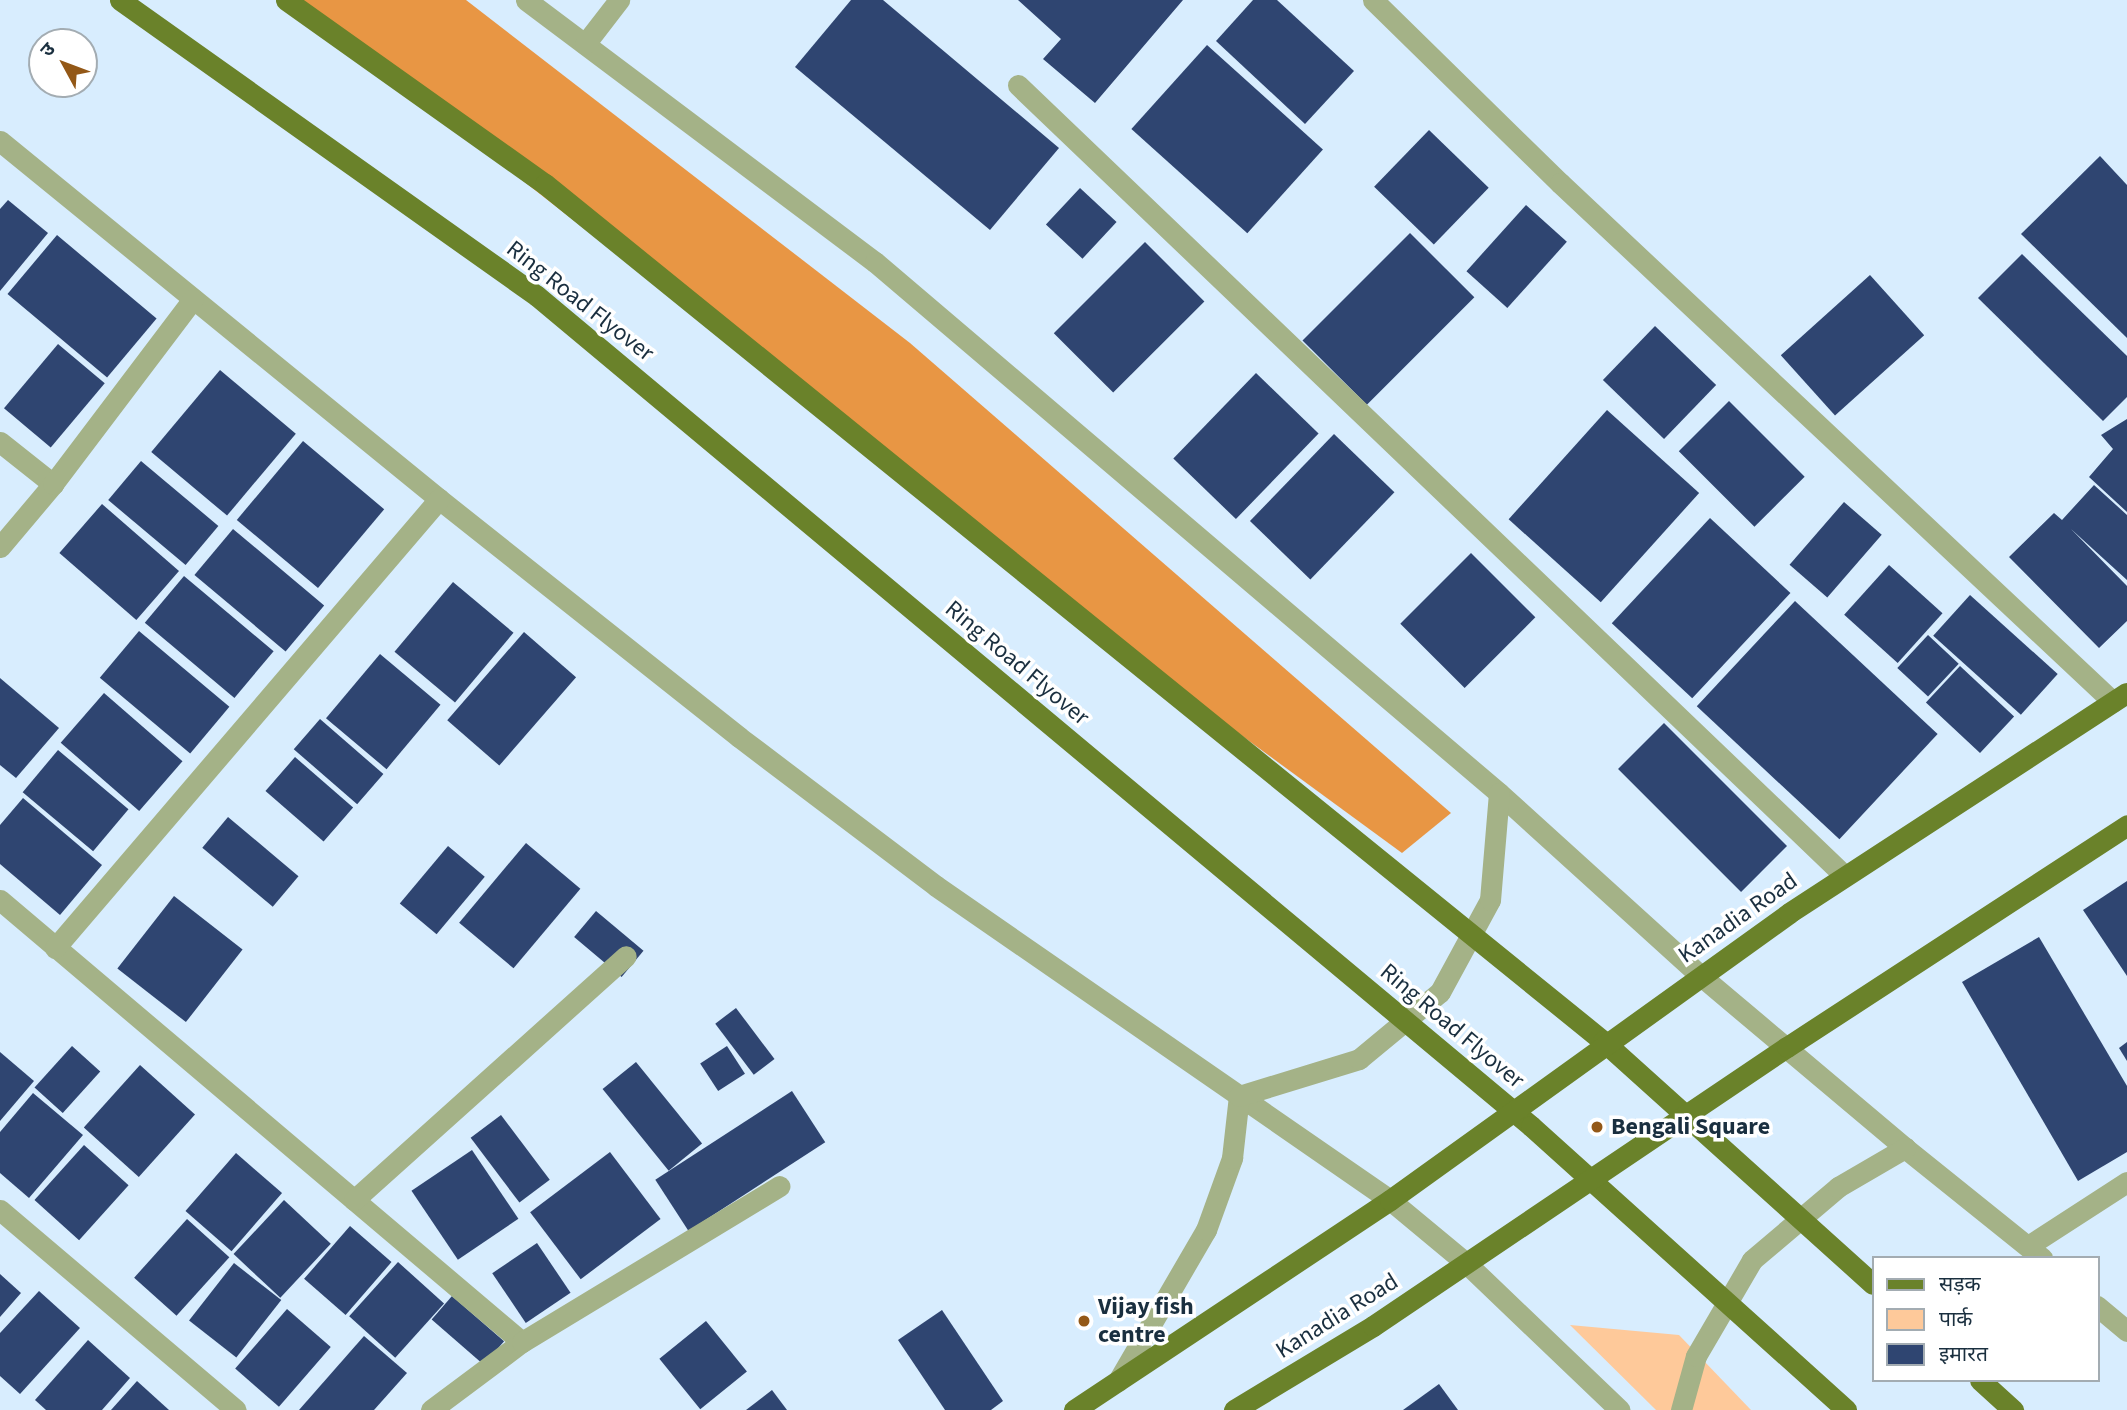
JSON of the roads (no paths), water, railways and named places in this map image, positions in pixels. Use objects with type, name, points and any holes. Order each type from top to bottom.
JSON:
[{"type":"main road","name":"Ring Road Flyover","points":[[120,0],[537,296],[1531,1126],[1846,1410]]},
{"type":"main road","points":[[286,0],[545,184],[1603,1041],[1871,1282]]},
{"type":"main road","name":"Kanadia Road","points":[[1074,1410],[1390,1200],[1845,876],[2120,698]]},
{"type":"main road","name":"Kanadia Road","points":[[1234,1410],[1373,1326],[1787,1047],[2127,825]]},
{"type":"main road","points":[[1982,1382],[2012,1410]]},
{"type":"street","points":[[526,0],[875,262],[1499,793],[1701,976],[1905,1149],[2035,1252],[2127,1182]]},
{"type":"street","points":[[585,44],[619,0]]},
{"type":"street","points":[[1373,0],[1560,183],[2120,698]]},
{"type":"street","points":[[1018,85],[1845,876]]},
{"type":"street","points":[[0,142],[439,499],[739,737],[936,886],[1390,1200],[1467,1264],[1620,1410]]},
{"type":"street","points":[[0,547],[53,484],[193,299]]},
{"type":"street","points":[[0,442],[53,484]]},
{"type":"street","points":[[55,948],[439,499]]},
{"type":"street","points":[[1239,1096],[1359,1059],[1440,992],[1490,900],[1499,793]]},
{"type":"street","points":[[0,900],[522,1342]]},
{"type":"street","points":[[354,1200],[626,956]]},
{"type":"street","points":[[1118,1381],[1206,1230],[1232,1158],[1239,1096]]},
{"type":"street","points":[[1681,1410],[1696,1356],[1752,1260],[1839,1187],[1905,1149]]},
{"type":"street","points":[[431,1410],[522,1342],[780,1186]]},
{"type":"street","points":[[0,1210],[236,1410]]},
{"type":"street","points":[[2099,1308],[2127,1331]]},
{"type":"place","name":"Bengali Square","points":[[1597,1127]]},
{"type":"place","name":"Vijay fish centre","points":[[1084,1321]]}]
